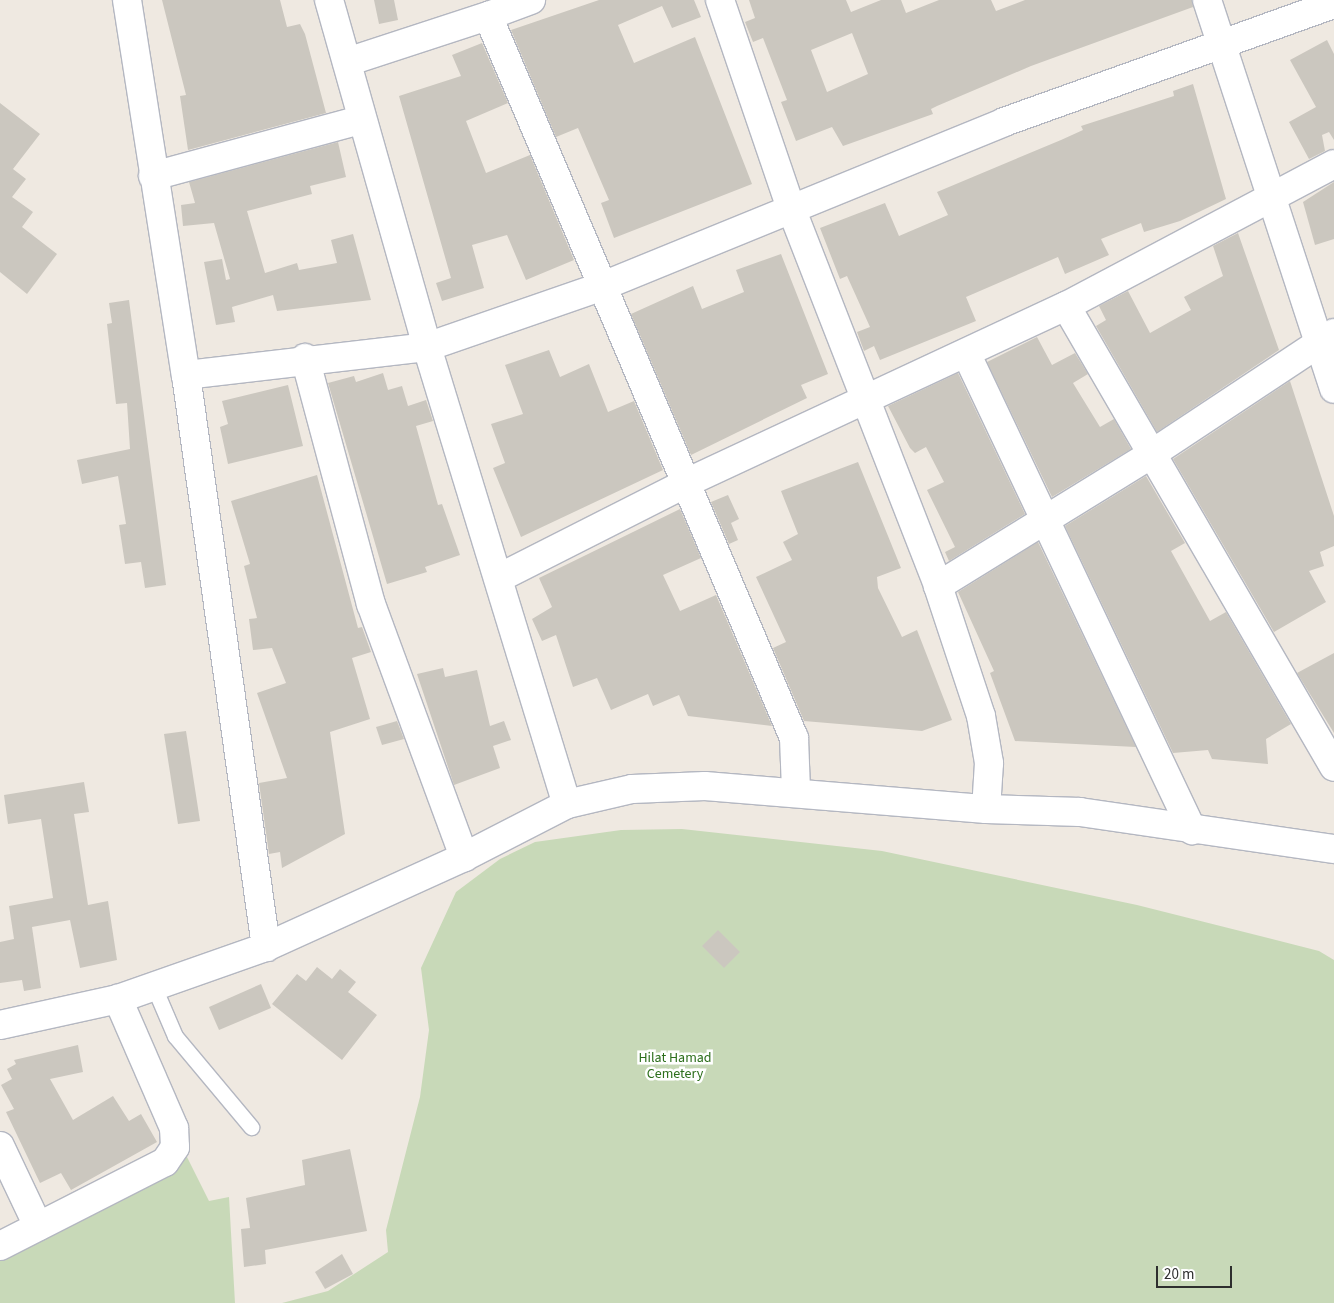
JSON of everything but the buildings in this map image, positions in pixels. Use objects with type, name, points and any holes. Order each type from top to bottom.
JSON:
[{"type":"street","points":[[127,0],[153,176],[186,375],[266,947]]},
{"type":"street","points":[[329,0],[347,62],[360,120],[427,347],[567,804]]},
{"type":"street","points":[[347,62],[531,0]]},
{"type":"street","points":[[720,0],[791,208],[864,402],[938,586],[981,716],[989,763],[986,809]]},
{"type":"street","points":[[1207,0],[1270,197],[1326,337],[1334,390]]},
{"type":"street","points":[[186,375],[305,358],[427,347],[603,286],[1004,122],[1222,48],[1334,4]]},
{"type":"street","points":[[488,16],[794,738],[796,791]]},
{"type":"street","points":[[153,176],[360,120]]},
{"type":"street","points":[[499,578],[686,483],[967,355],[1066,306],[1334,164]]},
{"type":"street","points":[[1066,306],[1150,455],[1334,767]]},
{"type":"street","points":[[938,586],[1150,455],[1326,337]]},
{"type":"street","points":[[967,355],[1192,830]]},
{"type":"street","points":[[305,358],[371,604],[464,857]]},
{"type":"street","points":[[0,1025],[118,1000],[266,947],[464,857],[567,804],[632,789],[705,786],[796,791],[986,809],[1080,812],[1192,830],[1334,849]]},
{"type":"street","points":[[0,1246],[165,1162],[175,1148],[174,1128],[118,1000]]},
{"type":"street","points":[[0,1146],[38,1226]]},
{"type":"lane","points":[[154,987],[175,1036],[251,1127]]},
{"type":"green space","name":"Hilat Hamad Cemetery","points":[[682,829],[882,851],[1137,905],[1319,951],[1334,960],[1334,1303],[282,1303],[328,1291],[388,1252],[386,1230],[420,1097],[429,1030],[421,968],[456,892],[500,859],[535,842],[621,830]]},
{"type":"green space","points":[[183,1149],[209,1201],[229,1197],[235,1303],[0,1303],[0,1233]]}]
